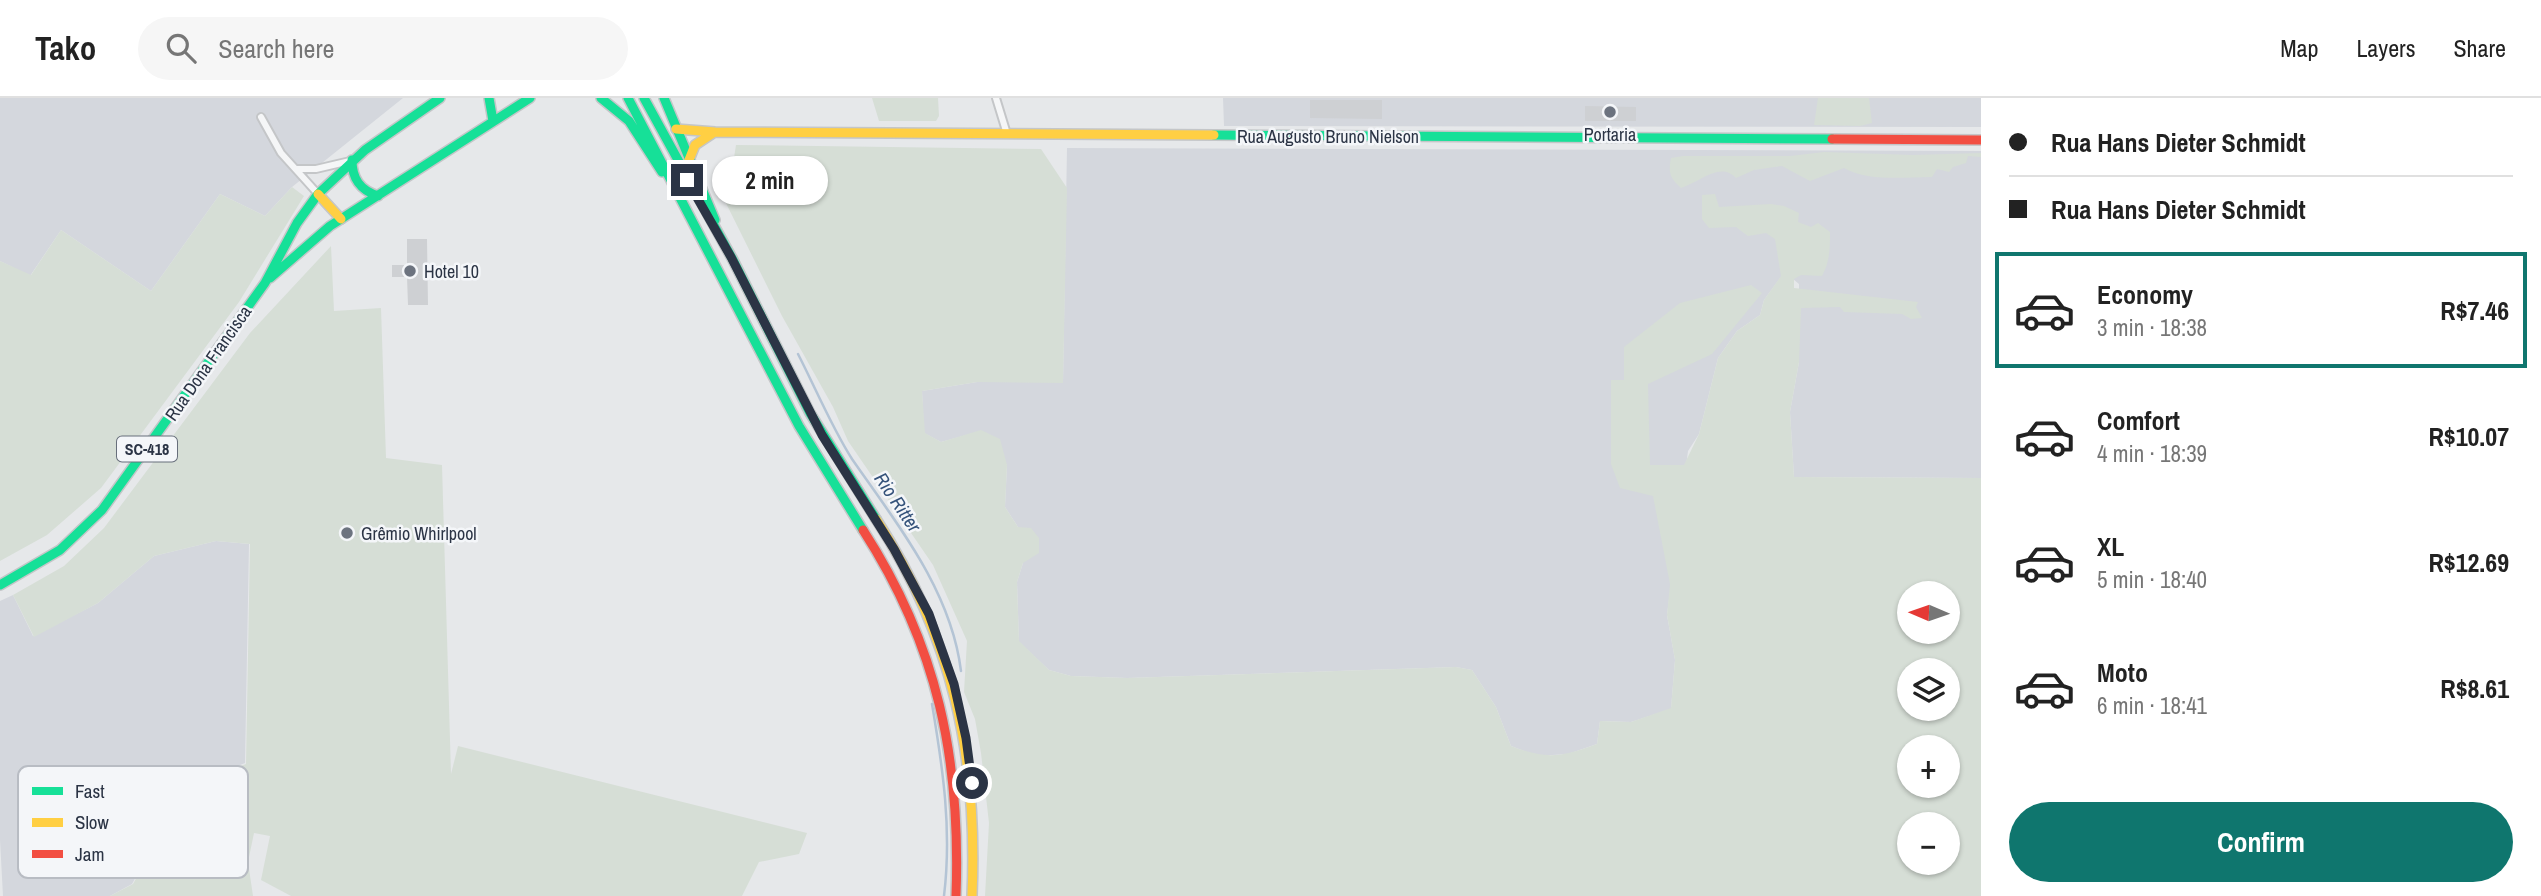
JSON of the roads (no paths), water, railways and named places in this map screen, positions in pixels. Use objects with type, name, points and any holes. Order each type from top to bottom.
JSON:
[{"type":"main road","name":"Rua Dona Francisca","points":[[0,585],[60,550],[97,516],[265,283],[297,223],[318,194],[352,160],[440,98]]},
{"type":"main road","points":[[489,98],[493,121]]},
{"type":"main road","name":"Rua Dona Francisca","points":[[265,283],[305,245],[341,219],[530,98]]},
{"type":"main road","points":[[601,98],[623,114],[634,127],[716,264]]},
{"type":"main road","points":[[628,98],[808,442],[888,571],[926,651],[943,707],[956,778],[959,852],[956,896]]},
{"type":"main road","points":[[644,98],[731,257],[822,435],[904,566],[939,636],[954,684],[971,768],[975,829],[972,896]]},
{"type":"main road","points":[[664,98],[731,257]]},
{"type":"main road","name":"Rua Augusto Bruno Nielson","points":[[676,129],[715,132],[1981,140]]},
{"type":"main road","points":[[689,160],[695,145],[715,132]]},
{"type":"main road","points":[[352,160],[352,170],[360,188],[378,196]]},
{"type":"main road","points":[[318,194],[341,219]]},
{"type":"street","points":[[996,98],[1007,134]]},
{"type":"street","points":[[261,117],[272,138],[318,194]]},
{"type":"street","points":[[296,169],[334,166],[352,160]]},
{"type":"waterway","name":"Rio Ritter","points":[[798,354],[852,459],[904,533],[934,585],[955,641],[961,671]]},
{"type":"waterway","name":"Rio Ritter","points":[[932,704],[947,823],[944,896]]},
{"type":"place","name":"Portaria","points":[[1610,112]]},
{"type":"place","name":"Hotel 10","points":[[410,271]]},
{"type":"place","name":"Grêmio Whirlpool","points":[[347,533]]}]
